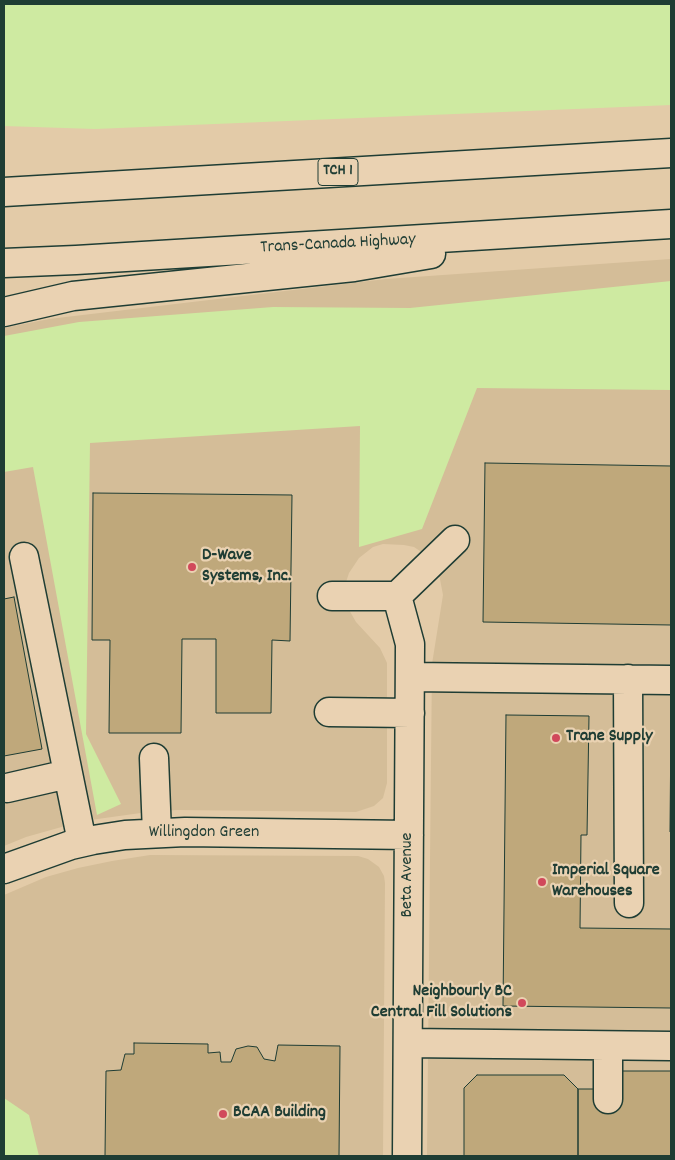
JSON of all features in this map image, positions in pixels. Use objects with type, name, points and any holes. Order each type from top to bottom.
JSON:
[{"type":"main road","name":"TCH 1","points":[[4,192],[671,153]]},
{"type":"main road","name":"Trans-Canada Highway","points":[[4,263],[671,224]]},
{"type":"main road","points":[[4,312],[73,296],[354,267],[575,230]]},
{"type":"main road","points":[[332,596],[397,596],[455,540]]},
{"type":"main road","points":[[24,557],[82,842]]},
{"type":"main road","name":"Beta Avenue","points":[[397,596],[410,644],[411,677],[407,1156]]},
{"type":"main road","points":[[411,677],[671,680]]},
{"type":"main road","points":[[628,679],[628,903]]},
{"type":"main road","points":[[329,712],[410,713]]},
{"type":"main road","points":[[154,758],[157,833]]},
{"type":"main road","points":[[7,788],[68,774]]},
{"type":"main road","name":"Willingdon Green","points":[[4,869],[82,842],[124,835],[186,832],[409,835]]},
{"type":"main road","points":[[408,1044],[671,1046]]},
{"type":"main road","points":[[608,1046],[608,1099]]},
{"type":"shaded area","points":[[671,259],[671,1156],[427,1156],[432,664],[443,595],[439,574],[423,553],[414,547],[383,544],[373,547],[359,558],[349,573],[346,582],[345,591],[348,608],[356,622],[380,648],[387,663],[387,783],[383,798],[374,806],[356,812],[177,810],[148,812],[83,821],[26,837],[4,846],[4,328],[49,319],[386,279]]},
{"type":"shaded area","points":[[150,855],[358,856],[368,859],[379,867],[384,876],[385,883],[383,1156],[4,1156],[4,895],[46,877],[78,868]]},
{"type":"green space","points":[[4,4],[671,4],[671,105],[95,129],[4,126]]},
{"type":"green space","points":[[671,281],[671,390],[477,388],[422,529],[359,547],[360,426],[90,443],[86,734],[121,804],[97,815],[33,467],[4,472],[4,336],[79,322],[273,307],[410,308]]},
{"type":"green space","points":[[4,1098],[29,1115],[39,1156],[4,1156]]},
{"type":"building","points":[[485,463],[671,466],[671,625],[483,622]]},
{"type":"building","name":"D-Wave Systems, Inc.","points":[[93,493],[292,495],[290,641],[272,640],[271,713],[216,713],[216,639],[182,639],[181,733],[109,733],[110,640],[92,640]]},
{"type":"building","points":[[14,597],[42,749],[4,756],[4,599]]},
{"type":"building","name":"Imperial Square Warehouses","points":[[506,715],[589,716],[587,835],[581,835],[580,928],[671,929],[671,1008],[503,1006]]},
{"type":"building","name":"Imperial Square Warehouses","points":[[671,720],[671,832],[670,832]]},
{"type":"building","name":"BCAA Building","points":[[134,1043],[208,1044],[208,1053],[220,1052],[221,1062],[231,1062],[236,1049],[248,1046],[257,1047],[264,1059],[275,1061],[278,1045],[340,1046],[339,1156],[105,1156],[106,1071],[121,1070],[125,1054],[134,1054]]},
{"type":"building","points":[[620,1071],[671,1071],[671,1156],[578,1156],[578,1089],[595,1089]]},
{"type":"building","points":[[477,1075],[564,1075],[578,1089],[578,1156],[464,1156],[464,1088]]},
{"type":"place","name":"D-Wave Systems, Inc.","points":[[192,567]]},
{"type":"place","name":"Trane Supply","points":[[556,738]]},
{"type":"place","name":"Imperial Square Warehouses","points":[[542,882]]},
{"type":"place","name":"Neighbourly BC Central Fill Solutions","points":[[522,1003]]},
{"type":"place","name":"BCAA Building","points":[[223,1114]]}]
